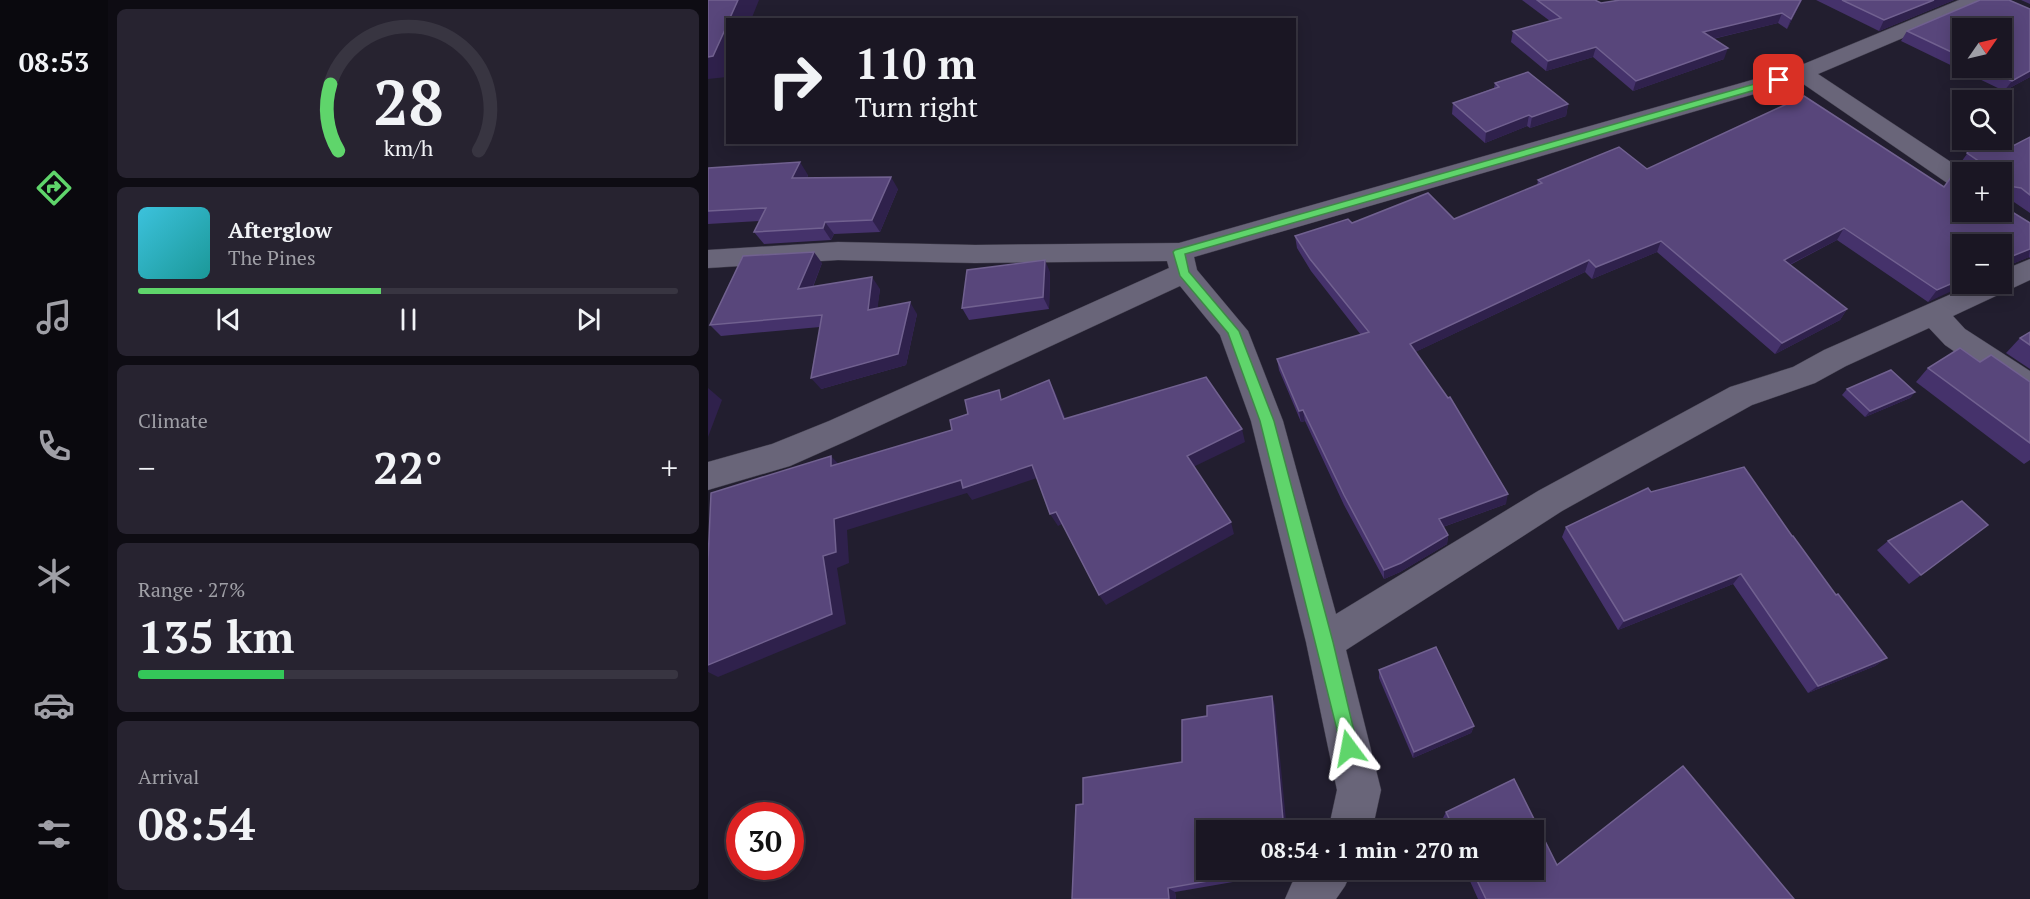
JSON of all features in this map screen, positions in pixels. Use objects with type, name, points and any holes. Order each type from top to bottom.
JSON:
[{"type":"street","points":[[708,476],[778,456],[840,430],[1181,263],[1802,73],[1976,0]]},
{"type":"street","points":[[1802,73],[1952,175]]},
{"type":"street","points":[[708,259],[838,251],[1181,263]]},
{"type":"street","points":[[1181,263],[1233,331],[1267,421],[1325,642],[1359,790],[1352,820]]},
{"type":"street","points":[[2012,277],[2030,269]]},
{"type":"street","points":[[1325,642],[1550,501],[1721,407],[1742,396],[1804,375],[1835,358],[1975,294]]},
{"type":"street","points":[[1933,313],[1955,337],[2030,387]]},
{"type":"street","points":[[1308,899],[1322,880]]},
{"type":"building","points":[[708,0],[738,0],[730,18],[726,18],[726,27],[713,56],[708,57]]},
{"type":"building","points":[[1537,0],[1595,0],[1601,3],[1620,0],[1801,0],[1791,19],[1782,13],[1703,32],[1728,48],[1636,81],[1596,47],[1548,61],[1513,31],[1561,18]]},
{"type":"building","points":[[1842,0],[1934,0],[1884,20]]},
{"type":"building","points":[[1980,0],[2009,0],[2030,9],[2030,71],[2012,81],[2005,78],[2012,78],[2012,18],[1952,18],[1952,52],[1907,31]]},
{"type":"building","points":[[1528,72],[1568,104],[1532,117],[1529,115],[1486,132],[1453,103],[1499,87],[1495,83]]},
{"type":"building","points":[[1804,96],[1944,187],[1952,176],[1952,222],[2012,222],[2012,212],[2030,223],[2030,249],[2012,256],[2012,234],[1952,234],[1952,283],[1937,290],[1844,228],[1784,260],[1847,309],[1782,343],[1661,241],[1596,267],[1589,260],[1410,344],[1448,398],[1450,397],[1508,494],[1439,519],[1448,535],[1401,563],[1384,570],[1344,495],[1303,410],[1299,411],[1277,359],[1369,332],[1310,259],[1295,236],[1348,219],[1352,223],[1428,193],[1454,219],[1542,183],[1538,180],[1619,147],[1647,169]]},
{"type":"building","points":[[2030,137],[2030,195],[2021,188],[2012,186],[2012,162],[1973,162],[1977,160],[1967,153],[1969,150],[2012,150],[2012,146]]},
{"type":"building","points":[[800,162],[792,178],[891,177],[872,220],[825,222],[823,228],[754,232],[766,208],[708,211],[708,168]]},
{"type":"building","points":[[814,252],[798,289],[872,277],[868,310],[910,302],[898,354],[811,378],[822,315],[710,325],[743,256]]},
{"type":"building","points":[[1045,260],[1043,297],[962,308],[967,270]]},
{"type":"building","points":[[2030,332],[2030,345],[2020,338]]},
{"type":"building","points":[[1960,348],[1980,362],[1991,355],[2030,382],[2030,443],[1928,368]]},
{"type":"building","points":[[1891,370],[1915,392],[1870,411],[1847,389]]},
{"type":"building","points":[[1206,377],[1242,429],[1187,456],[1231,522],[1099,595],[1056,512],[1050,514],[1032,465],[963,488],[961,480],[834,519],[836,552],[823,556],[832,614],[708,665],[708,561],[711,493],[831,456],[831,466],[952,430],[950,420],[968,414],[965,400],[999,390],[1001,400],[1049,380],[1064,419]]},
{"type":"building","points":[[1744,467],[1836,595],[1838,594],[1887,658],[1818,686],[1741,574],[1624,621],[1566,527],[1648,488],[1651,492]]},
{"type":"building","points":[[1962,501],[1988,525],[1921,575],[1888,541]]},
{"type":"building","points":[[1436,647],[1474,726],[1414,752],[1379,670]]},
{"type":"building","points":[[1272,696],[1283,820],[1196,820],[1196,880],[1213,880],[1168,888],[1169,899],[1072,899],[1076,805],[1083,804],[1083,778],[1182,762],[1182,720],[1207,716],[1207,706]]},
{"type":"building","points":[[1683,766],[1794,899],[1486,899],[1477,880],[1544,880],[1544,839],[1557,865]]},
{"type":"building","points":[[1514,779],[1534,820],[1450,820],[1446,812]]},
{"type":"route","points":[[1349,748],[1325,642],[1267,421],[1233,331],[1184,273],[1179,252],[1779,80]]}]
